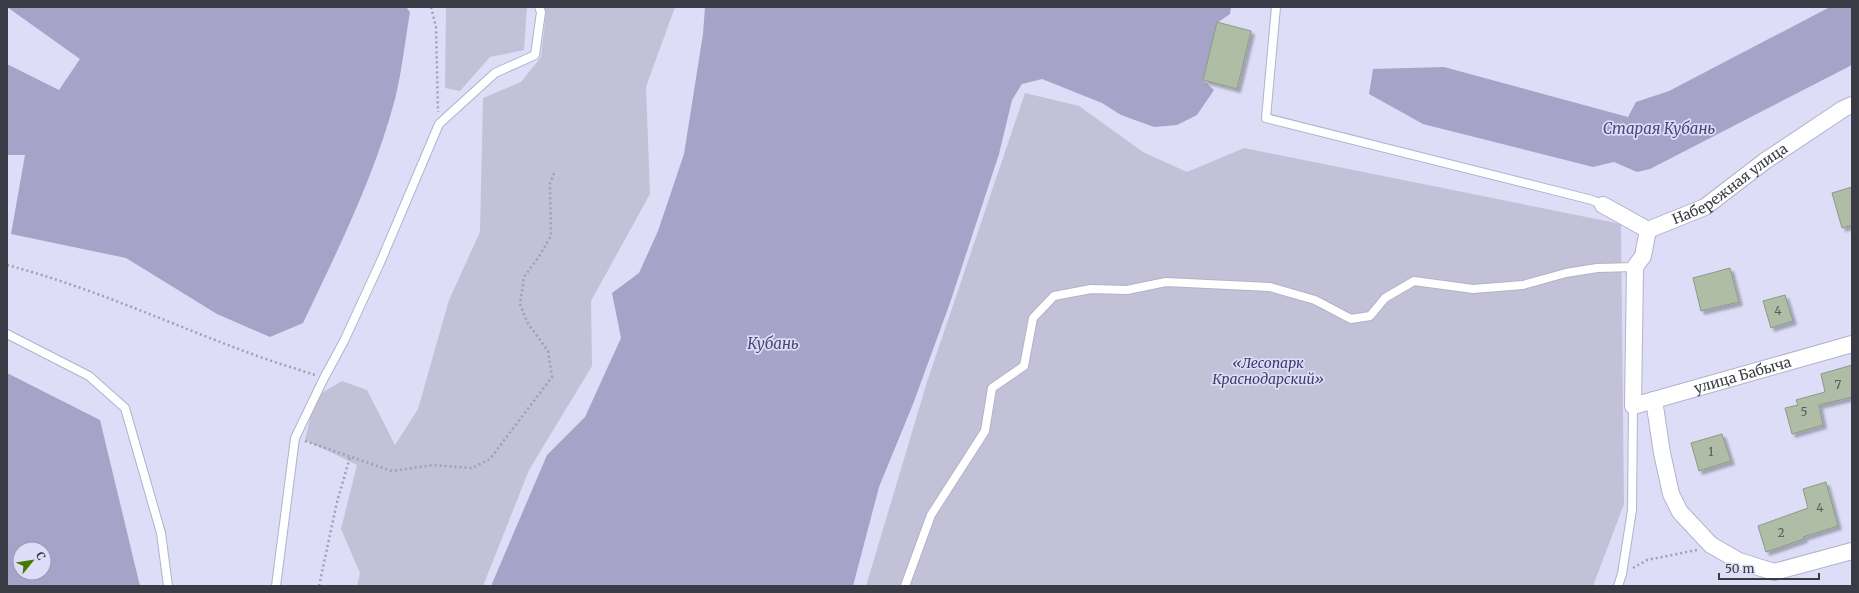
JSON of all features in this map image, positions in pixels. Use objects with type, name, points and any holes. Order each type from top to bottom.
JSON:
[{"type":"street","name":"Набережная улица","points":[[1648,230],[1705,207],[1765,161],[1843,109],[1852,105]]},
{"type":"street","points":[[1603,205],[1648,230],[1643,256],[1635,267],[1633,406]]},
{"type":"street","name":"улица Бабыча","points":[[1633,406],[1852,344]]},
{"type":"street","points":[[1654,400],[1662,453],[1671,494],[1680,512],[1711,545],[1739,560],[1774,572],[1852,551]]},
{"type":"lane","points":[[276,586],[295,438],[344,341],[380,263],[439,124],[495,73],[535,55],[541,12],[539,7]]},
{"type":"lane","points":[[1276,7],[1266,118],[1592,200],[1603,205]]},
{"type":"lane","points":[[905,586],[931,515],[985,431],[992,388],[1024,366],[1033,318],[1054,296],[1091,289],[1126,290],[1166,282],[1270,287],[1315,300],[1351,319],[1370,316],[1385,298],[1414,281],[1473,289],[1523,285],[1566,273],[1597,268],[1635,267]]},
{"type":"lane","points":[[7,334],[89,376],[125,408],[161,533],[168,586]]},
{"type":"lane","points":[[1618,586],[1622,574],[1632,510],[1633,406]]},
{"type":"path","points":[[431,7],[436,27],[439,124]]},
{"type":"path","points":[[295,438],[392,471],[434,465],[472,468],[490,458],[552,377],[548,351],[526,322],[520,304],[524,277],[540,255],[551,236],[550,183],[555,170]]},
{"type":"path","points":[[7,265],[40,274],[96,293],[253,355],[324,378]]},
{"type":"path","points":[[319,586],[337,502],[350,457]]},
{"type":"path","points":[[1622,574],[1646,560],[1707,548],[1711,545]]},
{"type":"green space","points":[[446,7],[527,7],[524,50],[490,57],[460,91],[445,88]]},
{"type":"green space","points":[[543,7],[675,7],[646,87],[650,194],[591,301],[592,366],[529,470],[483,586],[357,586],[360,573],[341,529],[357,465],[305,440],[315,397],[342,381],[367,390],[395,445],[418,409],[449,300],[480,232],[483,98],[521,82],[541,57],[546,13]]},
{"type":"green space","name":"«Лесопарк Краснодарский»","points":[[1025,93],[1079,106],[1143,152],[1187,172],[1244,148],[1621,224],[1624,504],[1593,586],[866,586],[927,382]]},
{"type":"water","points":[[7,7],[406,7],[410,12],[402,67],[387,128],[354,213],[303,323],[270,337],[217,314],[126,258],[11,234],[25,155],[7,155],[7,64],[59,90],[80,59]]},
{"type":"water","name":"Кубань","points":[[705,7],[1231,7],[1230,14],[1217,23],[1203,80],[1214,90],[1197,115],[1177,125],[1154,127],[1121,115],[1102,103],[1042,79],[1022,84],[1012,100],[999,154],[950,303],[913,404],[879,487],[853,586],[491,586],[547,455],[585,417],[621,338],[612,293],[639,273],[658,231],[684,154],[703,34]]},
{"type":"water","name":"Старая Кубань","points":[[1830,7],[1852,7],[1852,65],[1650,169],[1637,172],[1614,162],[1593,167],[1423,124],[1369,94],[1373,69],[1444,67],[1628,117],[1636,102],[1669,91]]},
{"type":"water","points":[[7,373],[100,420],[140,586],[7,586]]},
{"type":"building","points":[[1217,22],[1251,31],[1237,89],[1203,80]]},
{"type":"building","points":[[1852,187],[1852,225],[1842,228],[1832,193]]},
{"type":"building","points":[[1730,268],[1739,302],[1701,311],[1693,278]]},
{"type":"building","points":[[1785,295],[1793,321],[1771,328],[1763,301]]},
{"type":"building","points":[[1852,365],[1852,397],[1819,405],[1823,425],[1792,434],[1785,408],[1798,405],[1796,400],[1825,392],[1821,374]]},
{"type":"building","points":[[1722,434],[1731,461],[1699,471],[1691,443]]},
{"type":"building","points":[[1826,482],[1838,526],[1803,537],[1804,539],[1766,552],[1758,526],[1808,508],[1803,489]]}]
